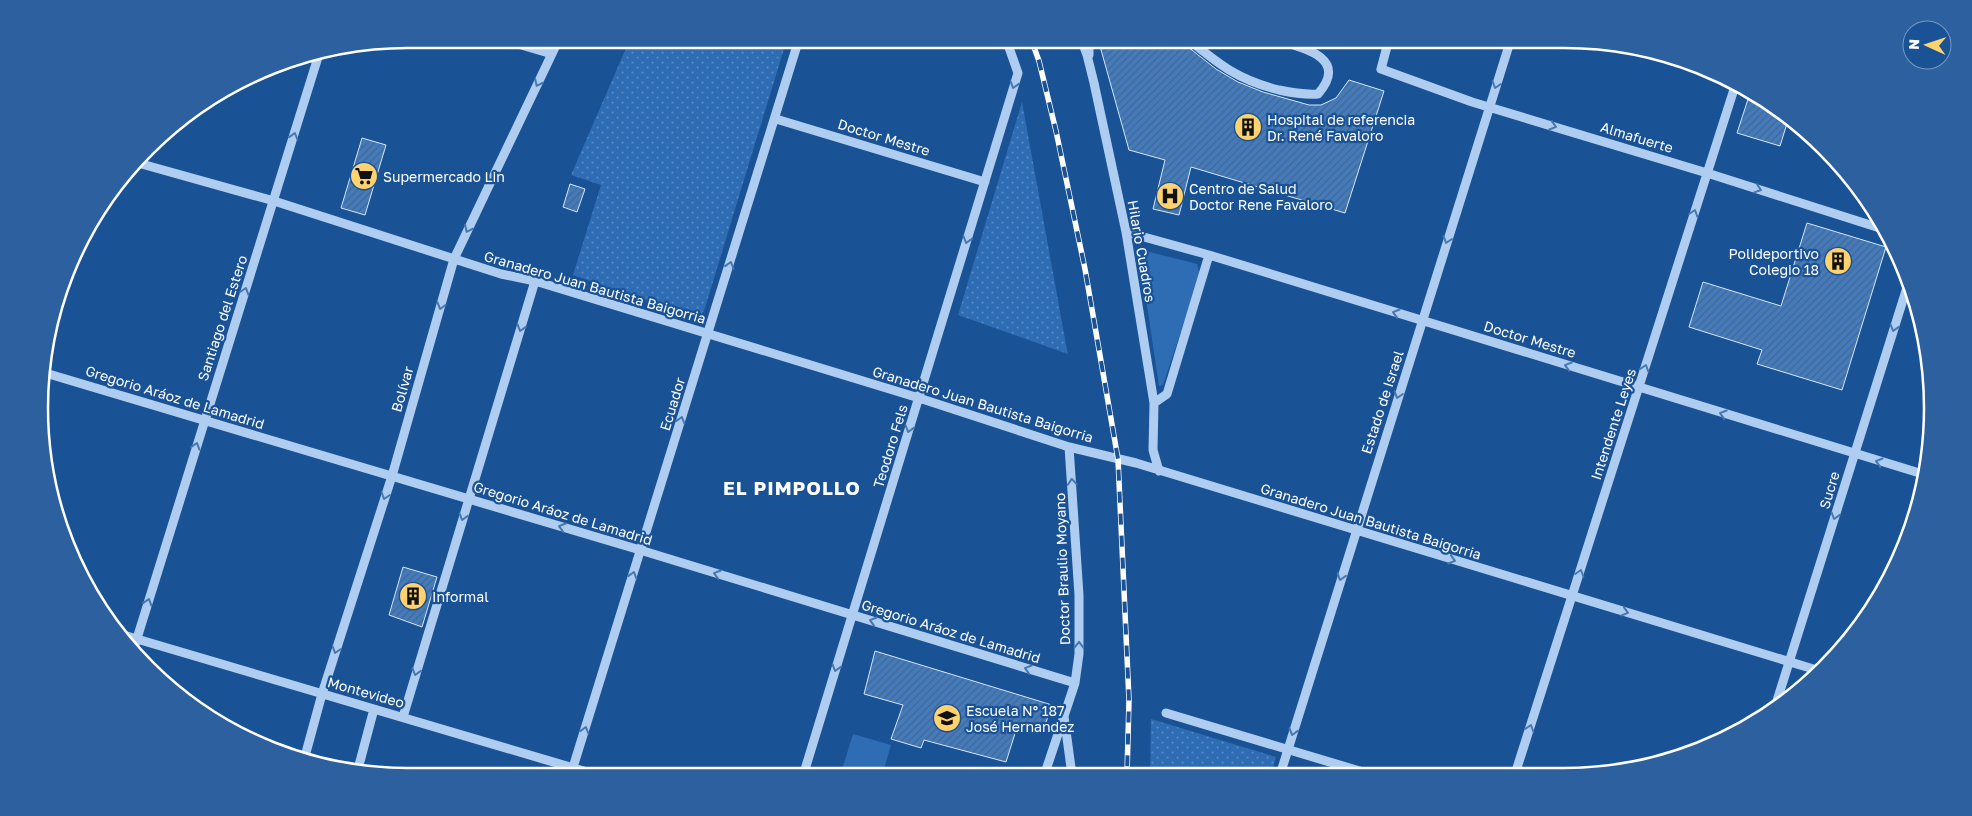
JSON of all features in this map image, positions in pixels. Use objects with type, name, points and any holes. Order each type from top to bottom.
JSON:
[{"type":"street","points":[[532,48],[552,54]]},
{"type":"street","name":"Bolívar","points":[[306,753],[322,694],[392,476],[454,259],[555,48]]},
{"type":"street","name":"Ecuador","points":[[573,767],[776,119],[796,48]]},
{"type":"street","name":"Teodoro Fels","points":[[805,768],[1018,73],[1009,48]]},
{"type":"street","name":"Hilario Cuadros","points":[[1084,48],[1126,232],[1154,403],[1154,450],[1159,471]]},
{"type":"street","points":[[1088,60],[1089,48]]},
{"type":"street","points":[[1200,48],[1229,70],[1248,81],[1302,95],[1318,94],[1326,85],[1329,71],[1324,60],[1314,52],[1301,48]]},
{"type":"street","name":"Almafuerte","points":[[1387,48],[1381,69],[1490,107],[1875,227]]},
{"type":"street","name":"Estado de Israel","points":[[1282,768],[1508,48]]},
{"type":"street","name":"Santiago del Estero","points":[[135,644],[317,59]]},
{"type":"street","name":"Intendente Leyes","points":[[1517,768],[1733,90]]},
{"type":"street","name":"Doctor Mestre","points":[[776,119],[985,182]]},
{"type":"street","name":"Granadero Juan Bautista Baigorria","points":[[142,164],[274,201],[501,274],[535,281],[919,398],[1069,447],[1136,463],[1813,669]]},
{"type":"street","name":"Doctor Mestre","points":[[1126,232],[1209,254],[1854,455],[1919,473]]},
{"type":"street","points":[[1154,403],[1168,394],[1209,254]]},
{"type":"street","points":[[403,717],[535,281]]},
{"type":"street","name":"Sucre","points":[[1778,698],[1905,293]]},
{"type":"street","name":"Gregorio Aráoz de Lamadrid","points":[[49,374],[640,550],[1075,684]]},
{"type":"street","name":"Doctor Braulio Moyano","points":[[1047,768],[1075,684],[1079,654],[1079,595],[1069,447]]},
{"type":"street","name":"Montevideo","points":[[130,637],[576,768]]},
{"type":"street","points":[[359,765],[374,709]]},
{"type":"street","points":[[1166,713],[1350,768]]},
{"type":"street","points":[[1064,714],[1071,768]]},
{"type":"shaded area","points":[[626,48],[784,48],[704,311],[697,318],[573,275],[601,185],[571,175]]},
{"type":"shaded area","points":[[1022,102],[1067,350],[1068,354],[958,315]]},
{"type":"shaded area","points":[[1146,251],[1197,264],[1200,274],[1163,385],[1159,386],[1140,259],[1142,252]]},
{"type":"shaded area","points":[[1151,719],[1276,757],[1273,768],[1150,768]]},
{"type":"shaded area","points":[[853,734],[891,745],[884,768],[842,768]]},
{"type":"building","name":"Hospital de referencia Dr. René Favaloro","points":[[1101,48],[1189,48],[1216,69],[1238,82],[1263,92],[1309,105],[1321,105],[1336,98],[1349,80],[1384,91],[1345,213],[1191,167],[1179,215],[1153,209],[1165,160],[1129,150]]},
{"type":"building","points":[[1748,99],[1787,125],[1780,146],[1737,133]]},
{"type":"building","name":"Supermercado Lin","points":[[362,138],[386,145],[365,215],[341,208]]},
{"type":"building","points":[[570,184],[585,189],[577,212],[563,207]]},
{"type":"building","points":[[1807,223],[1886,247],[1842,390],[1757,364],[1762,350],[1689,327],[1703,282],[1781,306]]},
{"type":"building","name":"Informal","points":[[403,567],[437,577],[422,627],[389,615]]},
{"type":"building","name":"Escuela N° 187 José Hernandez","points":[[875,651],[1052,705],[1043,731],[1018,724],[1006,762],[924,740],[921,748],[891,739],[903,705],[864,694]]},
{"type":"railway","points":[[1034,48],[1056,131],[1085,269],[1118,459],[1129,700],[1127,768]]},
{"type":"place","name":"Hospital de referencia Dr. René Favaloro","points":[[1248,127]]},
{"type":"place","name":"Supermercado Lin","points":[[364,176]]},
{"type":"place","name":"Centro de Salud Doctor Rene Favaloro","points":[[1170,196]]},
{"type":"place","name":"Polideportivo Colegio 18","points":[[1838,261]]},
{"type":"place","name":"Informal","points":[[413,596]]},
{"type":"place","name":"Escuela N° 187 José Hernandez","points":[[947,718]]},
{"type":"district","name":"EL PIMPOLLO","points":[[792,487]]}]
